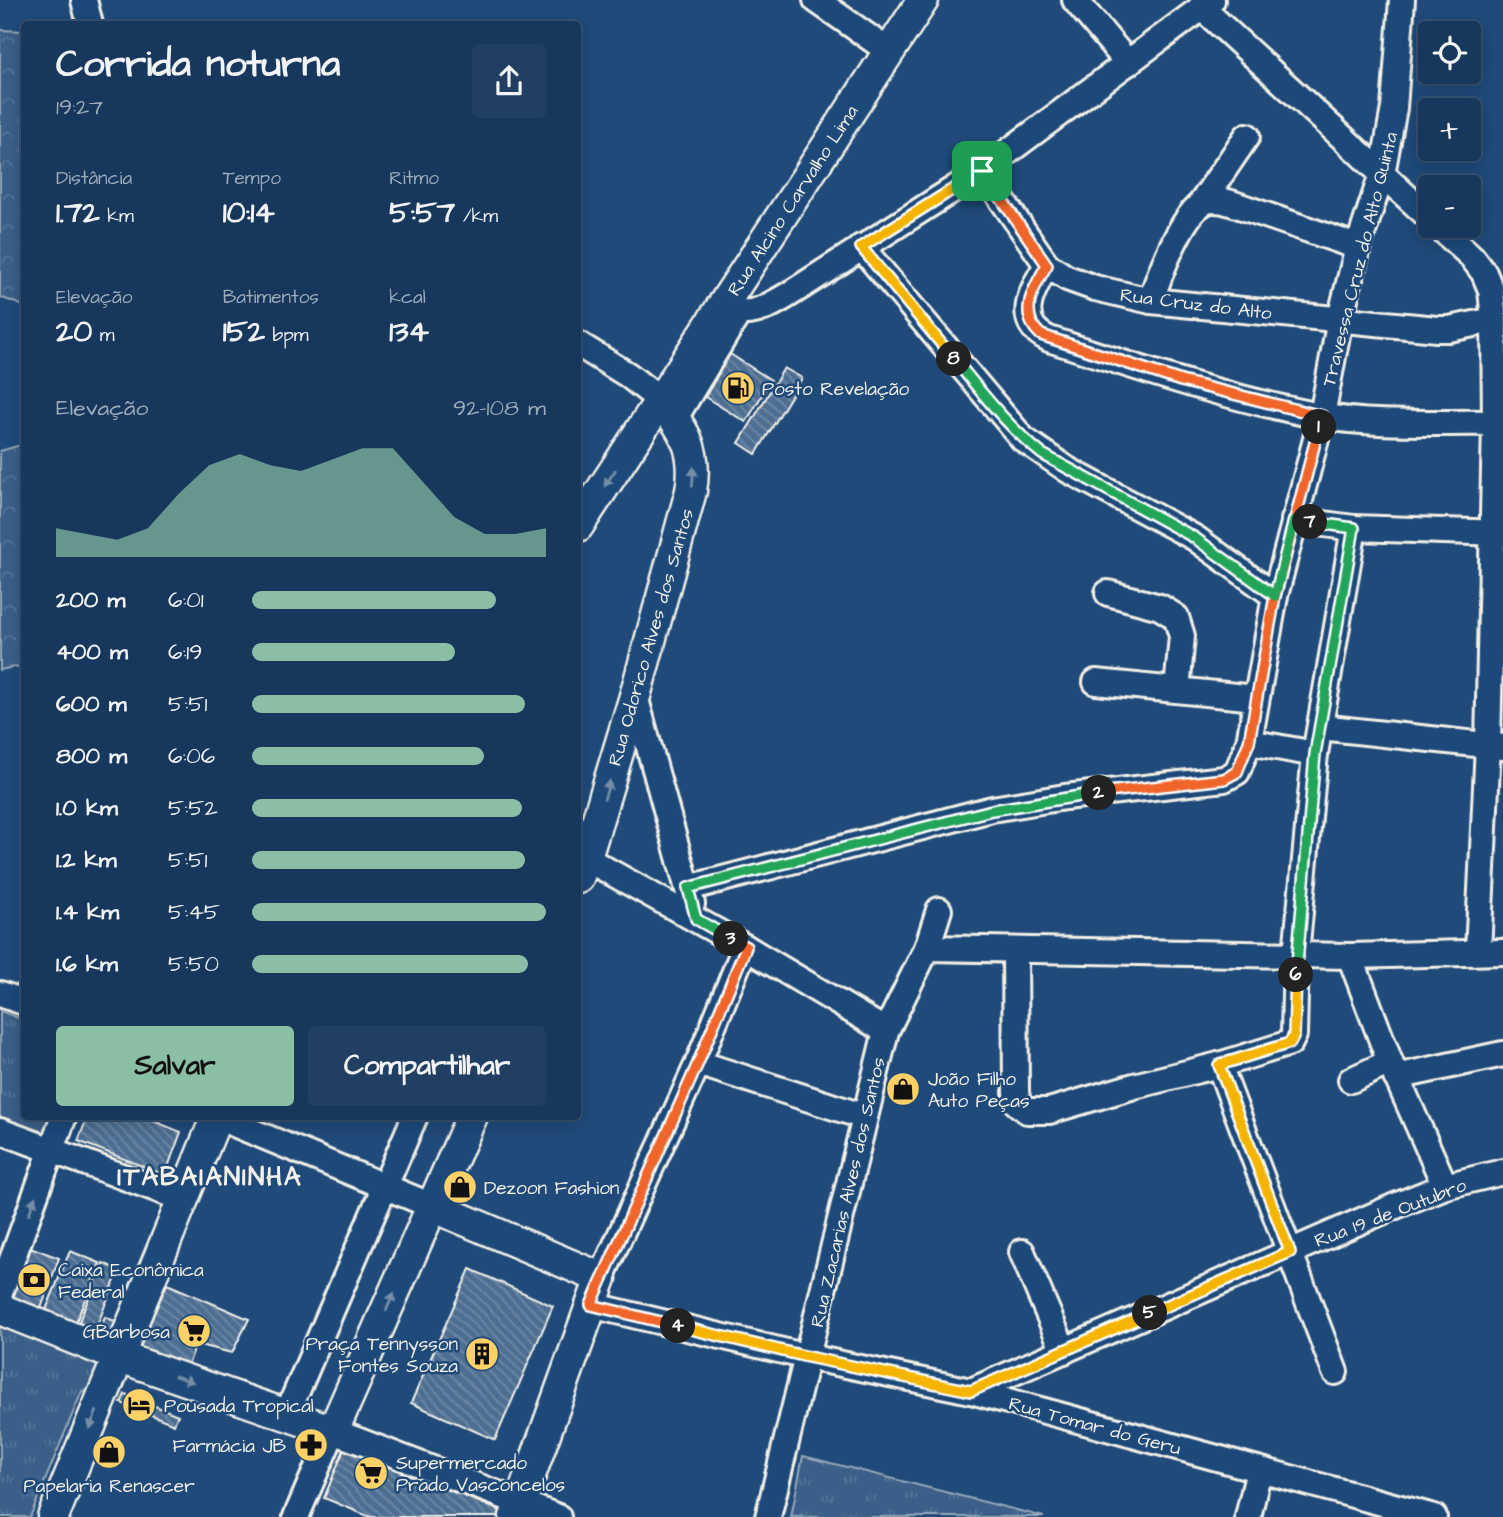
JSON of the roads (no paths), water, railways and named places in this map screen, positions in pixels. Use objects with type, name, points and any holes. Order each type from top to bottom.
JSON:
[{"type":"main road","name":"Rua Alcino Carvalho Lima","points":[[581,522],[668,409],[923,0]]},
{"type":"main road","name":"Rua Odorico Alves dos Santos","points":[[581,861],[635,696],[694,474],[689,443],[668,409]]},
{"type":"main road","points":[[53,1517],[216,1120]]},
{"type":"main road","points":[[0,1309],[120,1357],[333,1431],[470,1120]]},
{"type":"main road","points":[[432,1206],[596,1291],[518,1510]]},
{"type":"street","points":[[84,0],[89,21]]},
{"type":"street","points":[[816,0],[890,52]]},
{"type":"street","points":[[1075,0],[1128,63]]},
{"type":"street","name":"Travessa Cruz do Alto Quinta","points":[[688,888],[992,810],[1065,797],[1224,779],[1237,772],[1249,742],[1275,596],[1322,416],[1340,319],[1358,247],[1382,174],[1394,108],[1402,0]]},
{"type":"street","points":[[729,312],[755,313],[768,307],[982,171],[1206,3],[1418,207]]},
{"type":"street","points":[[1152,301],[1169,251],[1247,136]]},
{"type":"street","name":"Rua Cruz do Alto","points":[[982,171],[1047,265],[1067,278],[1121,296],[1437,329],[1494,320]]},
{"type":"street","points":[[1200,205],[1206,201],[1222,200],[1358,247]]},
{"type":"street","points":[[1451,238],[1472,257],[1484,273],[1491,290],[1499,367],[1495,423],[1498,533],[1495,746],[1478,952]]},
{"type":"street","points":[[861,247],[1023,439],[1068,470],[1195,538],[1275,596]]},
{"type":"street","points":[[1047,265],[1034,286],[1028,306],[1031,323],[1041,335],[1181,381],[1322,416],[1381,421],[1495,423]]},
{"type":"street","points":[[581,346],[628,375],[668,409]]},
{"type":"street","points":[[1294,520],[1354,528],[1498,533]]},
{"type":"street","points":[[1015,951],[1016,1092],[1017,1104],[1027,1111],[1049,1111],[1285,1046],[1293,1040],[1296,954],[1315,754],[1354,528]]},
{"type":"street","points":[[1108,593],[1170,610],[1176,617],[1182,636],[1177,690]]},
{"type":"street","points":[[1096,682],[1256,698]]},
{"type":"street","points":[[635,696],[696,919]]},
{"type":"street","points":[[1320,727],[1495,746]]},
{"type":"street","points":[[1249,742],[1315,754]]},
{"type":"street","points":[[581,864],[696,919],[886,1031]]},
{"type":"street","name":"Rua Zacarias Alves dos Santos","points":[[768,1517],[886,1031],[927,948],[939,910]]},
{"type":"street","points":[[596,1291],[698,1063],[746,947]]},
{"type":"street","points":[[927,948],[1350,956],[1503,952]]},
{"type":"street","points":[[1350,956],[1393,1070],[1445,1186]]},
{"type":"street","points":[[0,994],[21,1001]]},
{"type":"street","points":[[1351,1080],[1393,1070],[1503,1054]]},
{"type":"street","points":[[698,1063],[865,1117]]},
{"type":"street","points":[[1219,1065],[1335,1372]]},
{"type":"street","points":[[0,1293],[63,1120]]},
{"type":"street","points":[[224,1120],[432,1206]]},
{"type":"street","points":[[287,1414],[387,1187],[413,1120]]},
{"type":"street","points":[[0,1132],[183,1199]]},
{"type":"street","name":"Rua 19 de Outubro","points":[[971,1391],[1445,1186],[1503,1172]]},
{"type":"street","points":[[1022,1252],[1064,1351]]},
{"type":"street","name":"Rua Tomar do Geru","points":[[596,1291],[808,1357],[971,1391],[1259,1470],[1400,1512],[1434,1517]]},
{"type":"street","points":[[296,1517],[333,1431],[518,1510],[558,1517]]},
{"type":"street","points":[[1248,1517],[1259,1470]]},
{"type":"place","name":"Posto Revelação","points":[[738,388]]},
{"type":"place","name":"João Filho Auto Peças","points":[[903,1089]]},
{"type":"place","name":"Dezoon Fashion","points":[[460,1187]]},
{"type":"place","name":"Caixa Econômica Federal","points":[[34,1280]]},
{"type":"place","name":"GBarbosa","points":[[194,1331]]},
{"type":"place","name":"Praça Tennysson Fontes Souza","points":[[482,1354]]},
{"type":"place","name":"Pousada Tropical","points":[[139,1405]]},
{"type":"place","name":"Farmácia JB","points":[[311,1445]]},
{"type":"place","name":"Papelaria Renascer","points":[[109,1452]]},
{"type":"place","name":"Supermercado Prado Vasconcelos","points":[[371,1473]]},
{"type":"district","name":"ITABAIANINHA","points":[[210,1176]]}]
